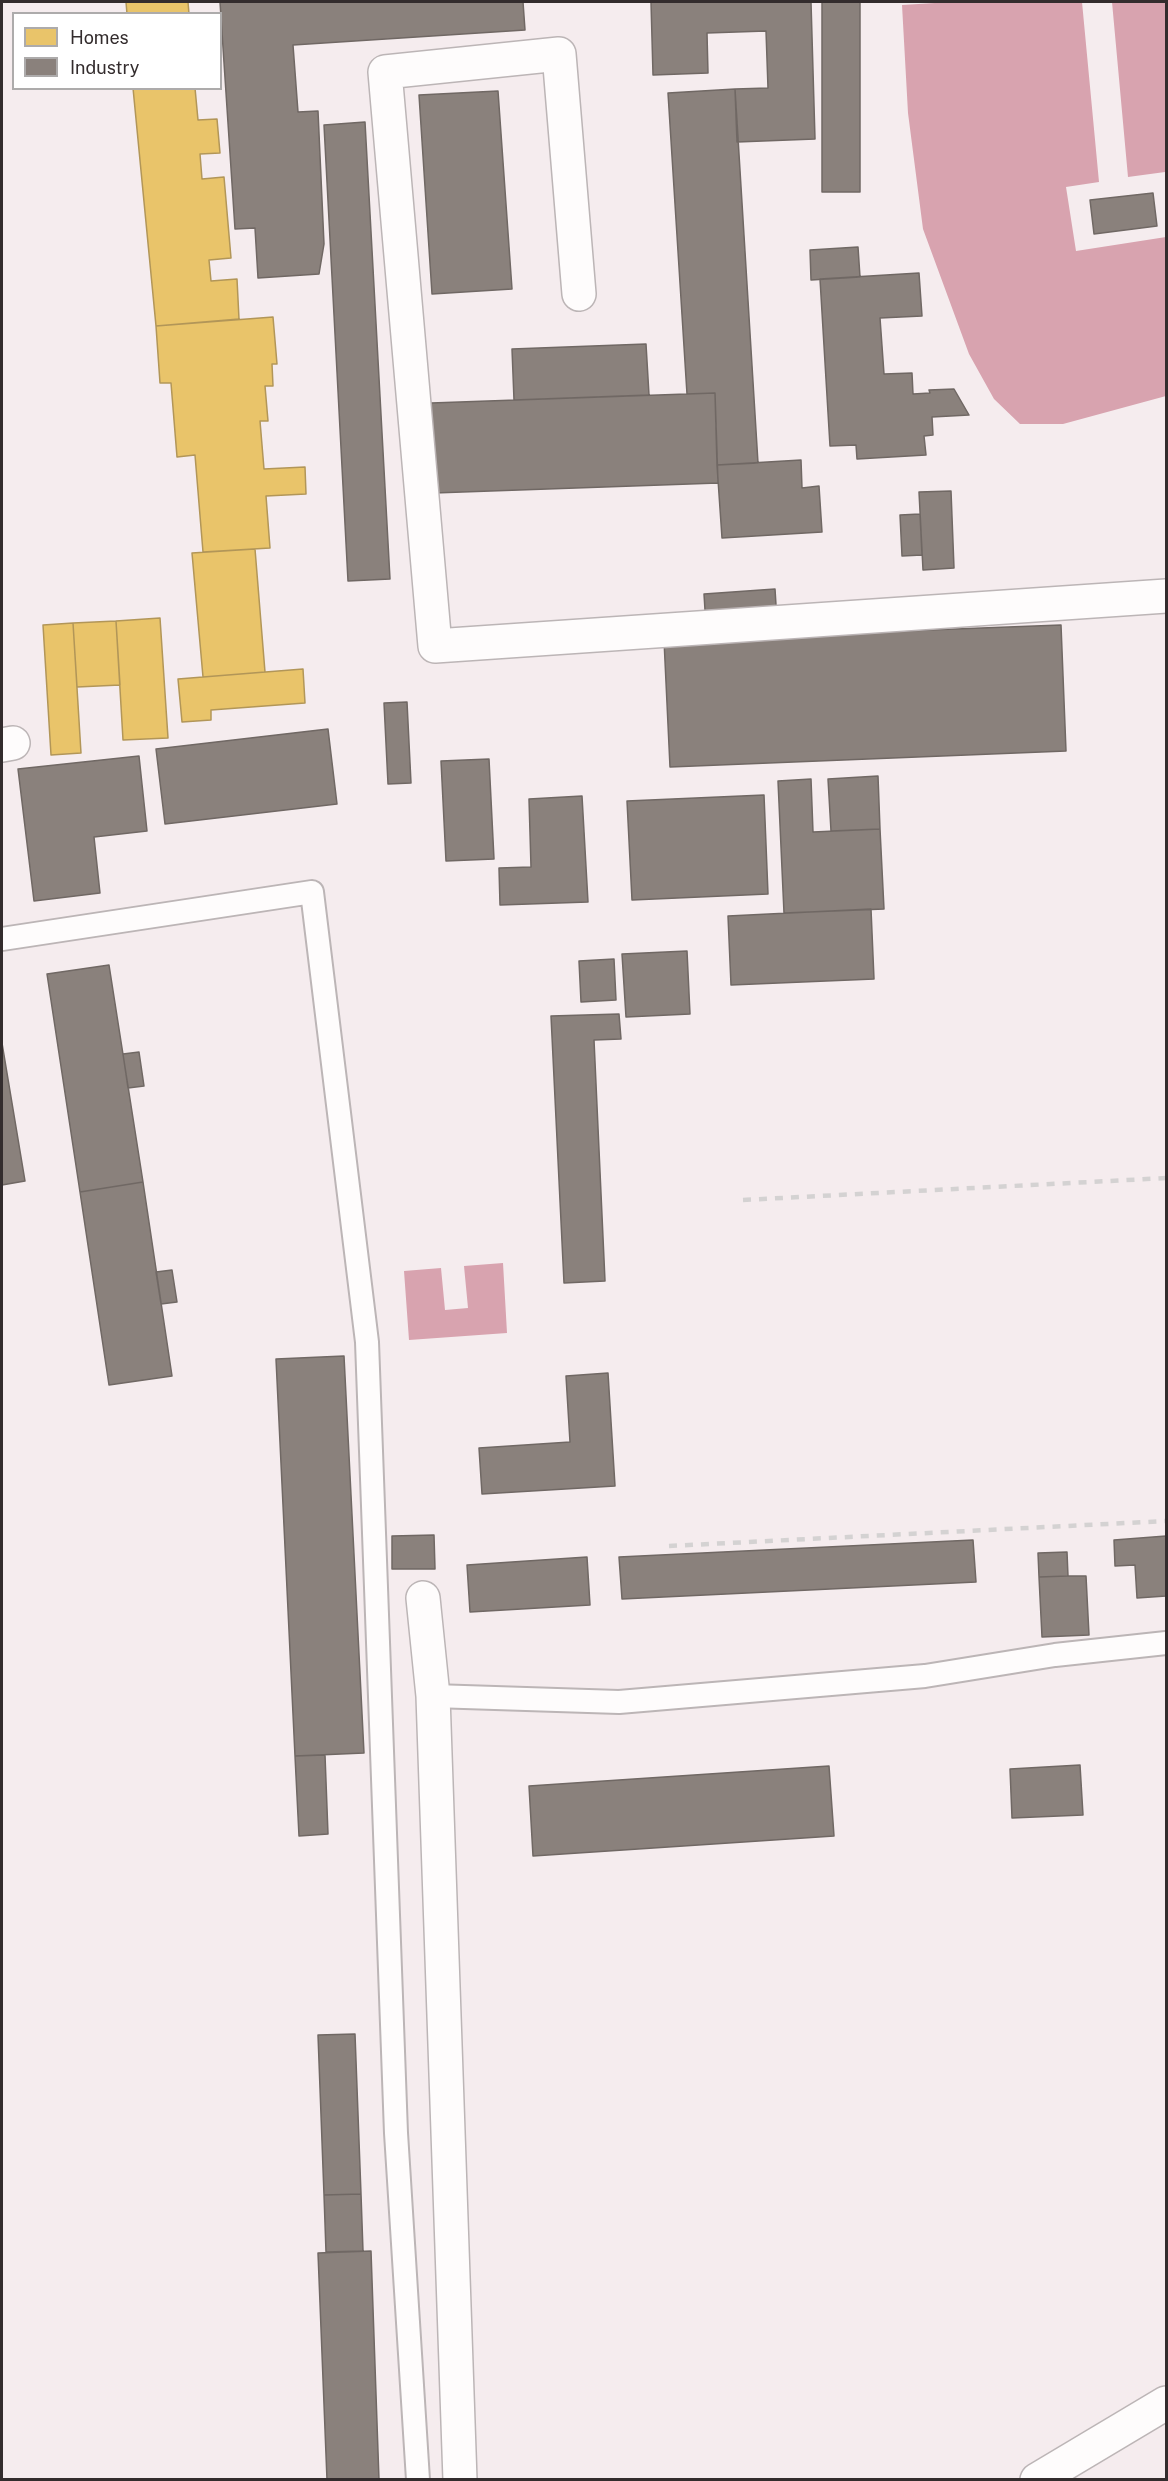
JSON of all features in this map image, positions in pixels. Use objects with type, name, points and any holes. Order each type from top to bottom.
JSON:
[{"type":"street","points":[[579,294],[559,54],[385,72],[435,646],[1167,596]]},
{"type":"street","points":[[423,1598],[433,1696],[460,2480]]},
{"type":"street","points":[[1037,2480],[1167,2403]]},
{"type":"lane","points":[[2,939],[312,892],[367,1341],[396,2133],[418,2480]]},
{"type":"lane","points":[[433,1696],[619,1702],[925,1676],[1055,1655],[1167,1643]]},
{"type":"shaded area","points":[[951,2],[1082,2],[1099,182],[1066,187],[1076,251],[1166,237],[1166,396],[1063,424],[1020,424],[994,399],[969,354],[923,229],[908,113],[902,5]]},
{"type":"shaded area","points":[[1112,2],[1166,2],[1166,180],[1165,172],[1128,177]]},
{"type":"shaded area","points":[[503,1263],[507,1333],[409,1340],[404,1271],[441,1268],[445,1310],[468,1308],[464,1266]]},
{"type":"building: Homes","points":[[126,2],[188,2],[189,12],[127,12]]},
{"type":"building: Homes","points":[[133,90],[195,90],[198,120],[217,119],[220,153],[200,154],[202,179],[224,177],[231,258],[209,260],[211,281],[237,279],[239,319],[156,326]]},
{"type":"building: Homes","points":[[273,317],[277,364],[272,364],[273,386],[265,386],[268,421],[260,421],[264,469],[305,467],[306,494],[266,496],[270,548],[203,552],[195,455],[177,457],[171,383],[160,383],[156,326]]},
{"type":"building: Homes","points":[[255,549],[265,672],[203,677],[192,553]]},
{"type":"building: Homes","points":[[160,618],[168,738],[123,740],[116,621]]},
{"type":"building: Homes","points":[[116,621],[120,685],[77,687],[73,623]]},
{"type":"building: Homes","points":[[73,623],[81,753],[51,755],[43,625]]},
{"type":"building: Homes","points":[[303,669],[305,703],[211,710],[211,720],[182,722],[178,679]]},
{"type":"building: Industry","points":[[220,2],[523,2],[525,30],[293,45],[298,112],[318,111],[324,244],[319,274],[258,278],[255,228],[235,229]]},
{"type":"building: Industry","points":[[651,2],[811,2],[815,139],[737,142],[735,89],[768,88],[766,31],[707,33],[708,73],[653,75]]},
{"type":"building: Industry","points":[[822,2],[860,2],[860,192],[822,192]]},
{"type":"building: Industry","points":[[735,89],[758,463],[717,465],[715,393],[687,394],[668,93]]},
{"type":"building: Industry","points":[[498,91],[512,289],[432,294],[419,95]]},
{"type":"building: Industry","points":[[365,122],[390,579],[348,581],[324,125]]},
{"type":"building: Industry","points":[[1153,193],[1157,226],[1094,234],[1090,200]]},
{"type":"building: Industry","points":[[858,247],[860,277],[811,280],[810,250]]},
{"type":"building: Industry","points":[[919,273],[922,316],[880,318],[884,374],[912,373],[913,394],[930,393],[929,390],[954,389],[969,415],[932,417],[933,435],[924,436],[926,455],[857,459],[856,445],[830,446],[820,279]]},
{"type":"building: Industry","points":[[646,344],[649,395],[514,400],[512,349]]},
{"type":"building: Industry","points":[[715,393],[718,483],[434,493],[431,403]]},
{"type":"building: Industry","points":[[801,460],[802,488],[819,486],[822,532],[722,538],[717,465]]},
{"type":"building: Industry","points":[[951,491],[954,568],[923,570],[919,492]]},
{"type":"building: Industry","points":[[920,514],[922,555],[902,556],[900,515]]},
{"type":"building: Industry","points":[[775,589],[777,621],[706,626],[704,594]]},
{"type":"building: Industry","points":[[1061,625],[1066,751],[670,767],[664,640]]},
{"type":"building: Industry","points":[[407,702],[411,783],[388,784],[384,703]]},
{"type":"building: Industry","points":[[328,729],[337,804],[165,824],[156,749]]},
{"type":"building: Industry","points":[[139,756],[147,831],[94,837],[100,893],[34,901],[18,769]]},
{"type":"building: Industry","points":[[489,759],[494,859],[446,861],[441,761]]},
{"type":"building: Industry","points":[[878,776],[880,829],[831,831],[828,779]]},
{"type":"building: Industry","points":[[811,779],[813,832],[880,829],[884,909],[784,913],[778,781]]},
{"type":"building: Industry","points":[[764,795],[768,894],[632,900],[627,801]]},
{"type":"building: Industry","points":[[582,796],[588,902],[500,905],[499,868],[531,867],[529,799]]},
{"type":"building: Industry","points":[[871,909],[874,979],[731,985],[728,916]]},
{"type":"building: Industry","points":[[687,951],[690,1014],[626,1017],[622,954]]},
{"type":"building: Industry","points":[[614,959],[616,1000],[581,1002],[579,961]]},
{"type":"building: Industry","points":[[109,965],[143,1182],[80,1192],[47,974]]},
{"type":"building: Industry","points":[[619,1014],[621,1039],[594,1040],[605,1281],[564,1283],[551,1016]]},
{"type":"building: Industry","points":[[2,1043],[25,1181],[2,1185]]},
{"type":"building: Industry","points":[[139,1052],[144,1086],[128,1088],[123,1054]]},
{"type":"building: Industry","points":[[143,1182],[172,1376],[109,1385],[80,1192]]},
{"type":"building: Industry","points":[[172,1270],[177,1302],[161,1304],[156,1272]]},
{"type":"building: Industry","points":[[344,1356],[364,1753],[295,1756],[276,1359]]},
{"type":"building: Industry","points":[[608,1373],[615,1486],[482,1494],[479,1448],[570,1442],[566,1376]]},
{"type":"building: Industry","points":[[434,1535],[435,1569],[392,1569],[392,1536]]},
{"type":"building: Industry","points":[[1166,1536],[1166,1596],[1137,1598],[1135,1565],[1115,1566],[1114,1540]]},
{"type":"building: Industry","points":[[973,1540],[976,1582],[622,1599],[619,1557]]},
{"type":"building: Industry","points":[[1067,1552],[1068,1576],[1039,1577],[1038,1553]]},
{"type":"building: Industry","points":[[587,1557],[590,1605],[470,1612],[467,1565]]},
{"type":"building: Industry","points":[[1086,1576],[1089,1635],[1042,1637],[1039,1577]]},
{"type":"building: Industry","points":[[325,1755],[328,1834],[299,1836],[295,1756]]},
{"type":"building: Industry","points":[[1080,1765],[1083,1815],[1012,1818],[1010,1769]]},
{"type":"building: Industry","points":[[829,1766],[834,1836],[533,1856],[529,1786]]},
{"type":"building: Industry","points":[[355,2034],[361,2194],[324,2195],[318,2035]]},
{"type":"building: Industry","points":[[361,2194],[363,2251],[326,2252],[324,2195]]},
{"type":"building: Industry","points":[[371,2251],[379,2480],[327,2480],[318,2253]]},
{"type":"railway","points":[[743,1200],[1166,1178]]},
{"type":"railway","points":[[669,1546],[1166,1521]]}]
